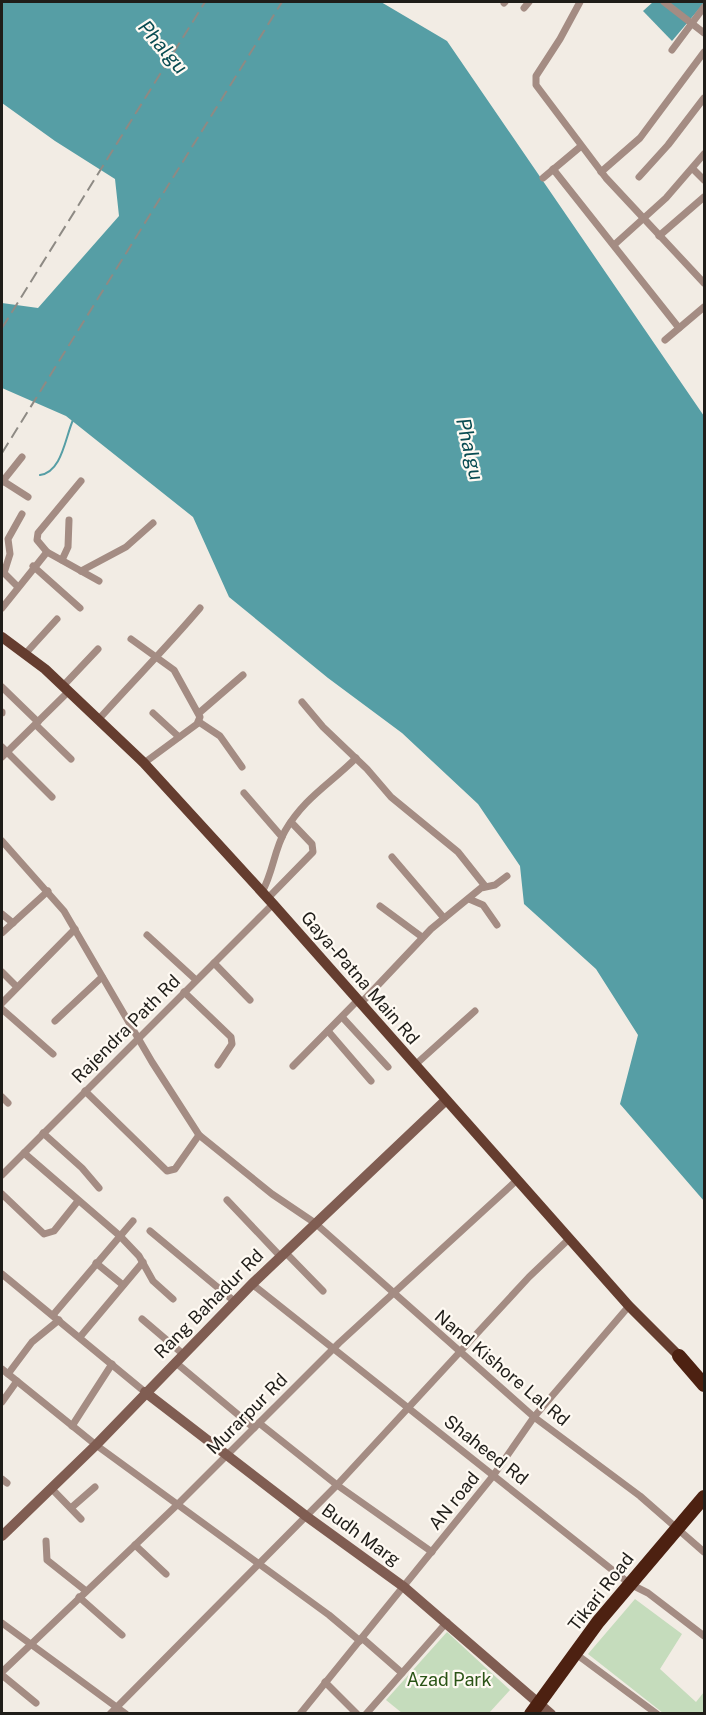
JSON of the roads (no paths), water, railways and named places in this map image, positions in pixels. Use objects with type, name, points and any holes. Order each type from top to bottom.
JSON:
[{"type":"highway","points":[[679,1356],[705,1374]]},
{"type":"highway","points":[[679,1356],[705,1385]]},
{"type":"highway","name":"Tikari Road","points":[[535,1709],[630,1584],[705,1497]]},
{"type":"main road","name":"Gaya-Patna Main Rd","points":[[2,637],[26,652],[144,763],[360,1001],[445,1101],[629,1306],[679,1356]]},
{"type":"street","points":[[580,2],[535,81],[580,147],[601,172],[705,283]]},
{"type":"street","points":[[664,2],[705,33]]},
{"type":"street","points":[[672,50],[705,7]]},
{"type":"street","points":[[601,172],[640,138],[705,52]]},
{"type":"street","points":[[639,177],[668,146],[705,98]]},
{"type":"street","points":[[543,178],[580,147]]},
{"type":"street","points":[[614,245],[643,219],[705,154]]},
{"type":"street","points":[[553,169],[680,328]]},
{"type":"street","points":[[693,169],[705,180]]},
{"type":"street","points":[[659,236],[705,196]]},
{"type":"street","points":[[665,340],[705,308]]},
{"type":"street","points":[[22,457],[2,482],[28,497]]},
{"type":"street","points":[[81,481],[38,534],[37,540],[47,552],[99,581]]},
{"type":"street","points":[[17,586],[6,578],[4,570],[10,554],[8,540],[22,514]]},
{"type":"street","points":[[62,560],[68,547],[69,520]]},
{"type":"street","points":[[81,571],[126,547],[153,523]]},
{"type":"street","points":[[2,608],[33,566],[47,552]]},
{"type":"street","points":[[33,566],[80,608]]},
{"type":"street","points":[[98,720],[142,671],[159,657],[200,608]]},
{"type":"street","points":[[26,652],[57,619]]},
{"type":"street","points":[[131,639],[159,657],[177,674],[199,713],[199,722]]},
{"type":"street","points":[[52,797],[3,752],[37,723],[98,650]]},
{"type":"street","points":[[199,713],[243,675]]},
{"type":"street","points":[[2,687],[71,759]]},
{"type":"street","points":[[302,702],[323,727],[400,805],[458,852],[485,886]]},
{"type":"street","points":[[153,713],[179,737]]},
{"type":"street","points":[[144,763],[199,722]]},
{"type":"street","points":[[199,722],[218,734],[242,767]]},
{"type":"street","points":[[268,898],[270,878],[282,837],[291,822],[308,798],[335,778],[356,758]]},
{"type":"street","points":[[244,793],[282,837]]},
{"type":"street","name":"Rajendra Path Rd","points":[[2,1175],[214,963],[268,898],[313,852],[312,844],[291,822]]},
{"type":"street","name":"Nand Kishore Lal Rd","points":[[2,841],[48,891],[75,929],[137,1038],[199,1135],[272,1194],[315,1223],[534,1417],[640,1496],[705,1552]]},
{"type":"street","points":[[392,857],[444,918]]},
{"type":"street","points":[[293,1066],[422,937],[485,886],[495,885],[507,876]]},
{"type":"street","points":[[2,933],[48,891]]},
{"type":"street","points":[[469,899],[483,905],[497,925]]},
{"type":"street","points":[[380,906],[422,937]]},
{"type":"street","points":[[2,914],[13,923]]},
{"type":"street","points":[[2,1004],[16,986],[75,929]]},
{"type":"street","points":[[147,935],[196,980]]},
{"type":"street","points":[[214,963],[250,1000]]},
{"type":"street","points":[[2,972],[16,986]]},
{"type":"street","points":[[55,1021],[102,977]]},
{"type":"street","points":[[184,992],[231,1037],[232,1044],[218,1065]]},
{"type":"street","points":[[2,1009],[53,1054]]},
{"type":"street","points":[[415,1065],[475,1011]]},
{"type":"street","points":[[342,1017],[388,1067]]},
{"type":"street","points":[[328,1031],[371,1081]]},
{"type":"street","points":[[85,1091],[167,1171],[175,1169],[199,1135]]},
{"type":"street","name":"Rang Bahadur Rd","points":[[2,1536],[96,1445],[234,1301],[445,1101]]},
{"type":"street","points":[[43,1133],[75,1161],[99,1188]]},
{"type":"street","points":[[24,1153],[120,1236],[142,1262],[153,1281],[172,1299]]},
{"type":"street","name":"Murarpur Rd","points":[[2,1673],[228,1455],[333,1349],[517,1180]]},
{"type":"street","points":[[2,1194],[44,1234],[54,1231],[78,1201]]},
{"type":"street","points":[[227,1200],[323,1291]]},
{"type":"street","points":[[133,1221],[96,1263],[56,1317],[5,1371],[96,1445],[361,1639],[402,1673]]},
{"type":"street","points":[[150,1231],[234,1301]]},
{"type":"street","points":[[113,1711],[337,1485],[530,1277],[570,1238]]},
{"type":"street","points":[[80,1337],[142,1262]]},
{"type":"street","points":[[96,1263],[123,1285]]},
{"type":"street","points":[[2,1274],[145,1392]]},
{"type":"street","name":"Shaheed Rd","points":[[252,1284],[630,1584],[648,1593],[705,1636]]},
{"type":"street","name":"AN road","points":[[300,1713],[493,1476],[534,1417],[629,1306]]},
{"type":"street","points":[[142,1319],[183,1354]]},
{"type":"street","points":[[175,1362],[337,1485],[432,1552]]},
{"type":"street","points":[[72,1426],[112,1364]]},
{"type":"street","points":[[2,1402],[17,1381]]},
{"type":"street","name":"Budh Marg","points":[[145,1392],[306,1516],[404,1587],[447,1622],[535,1709],[551,1713]]},
{"type":"street","points":[[71,1509],[95,1487]]},
{"type":"street","points":[[51,1488],[81,1519]]},
{"type":"street","points":[[46,1541],[47,1560],[86,1591]]},
{"type":"street","points":[[135,1545],[166,1574]]},
{"type":"street","points":[[79,1597],[122,1635]]},
{"type":"street","points":[[366,1713],[447,1622]]},
{"type":"street","points":[[2,1623],[113,1711],[126,1713]]},
{"type":"street","points":[[576,1654],[657,1713]]},
{"type":"street","points":[[2,1673],[36,1703]]},
{"type":"street","points":[[325,1682],[357,1713]]},
{"type":"water","name":"Phalgu","points":[[2,2],[381,2],[447,41],[704,416],[704,1201],[620,1104],[638,1035],[596,969],[524,904],[520,866],[478,804],[402,733],[328,678],[229,597],[193,517],[66,416],[2,388],[2,303],[38,308],[119,216],[115,179],[55,141],[2,103]]},
{"type":"water","points":[[653,2],[704,3],[672,41],[643,11]]},
{"type":"waterway","points":[[40,475],[47,473],[58,461],[73,420]]},
{"type":"railway","points":[[2,328],[205,2]]},
{"type":"railway","points":[[2,453],[282,2]]},
{"type":"park label","name":"Azad Park","points":[[449,1680]]}]
